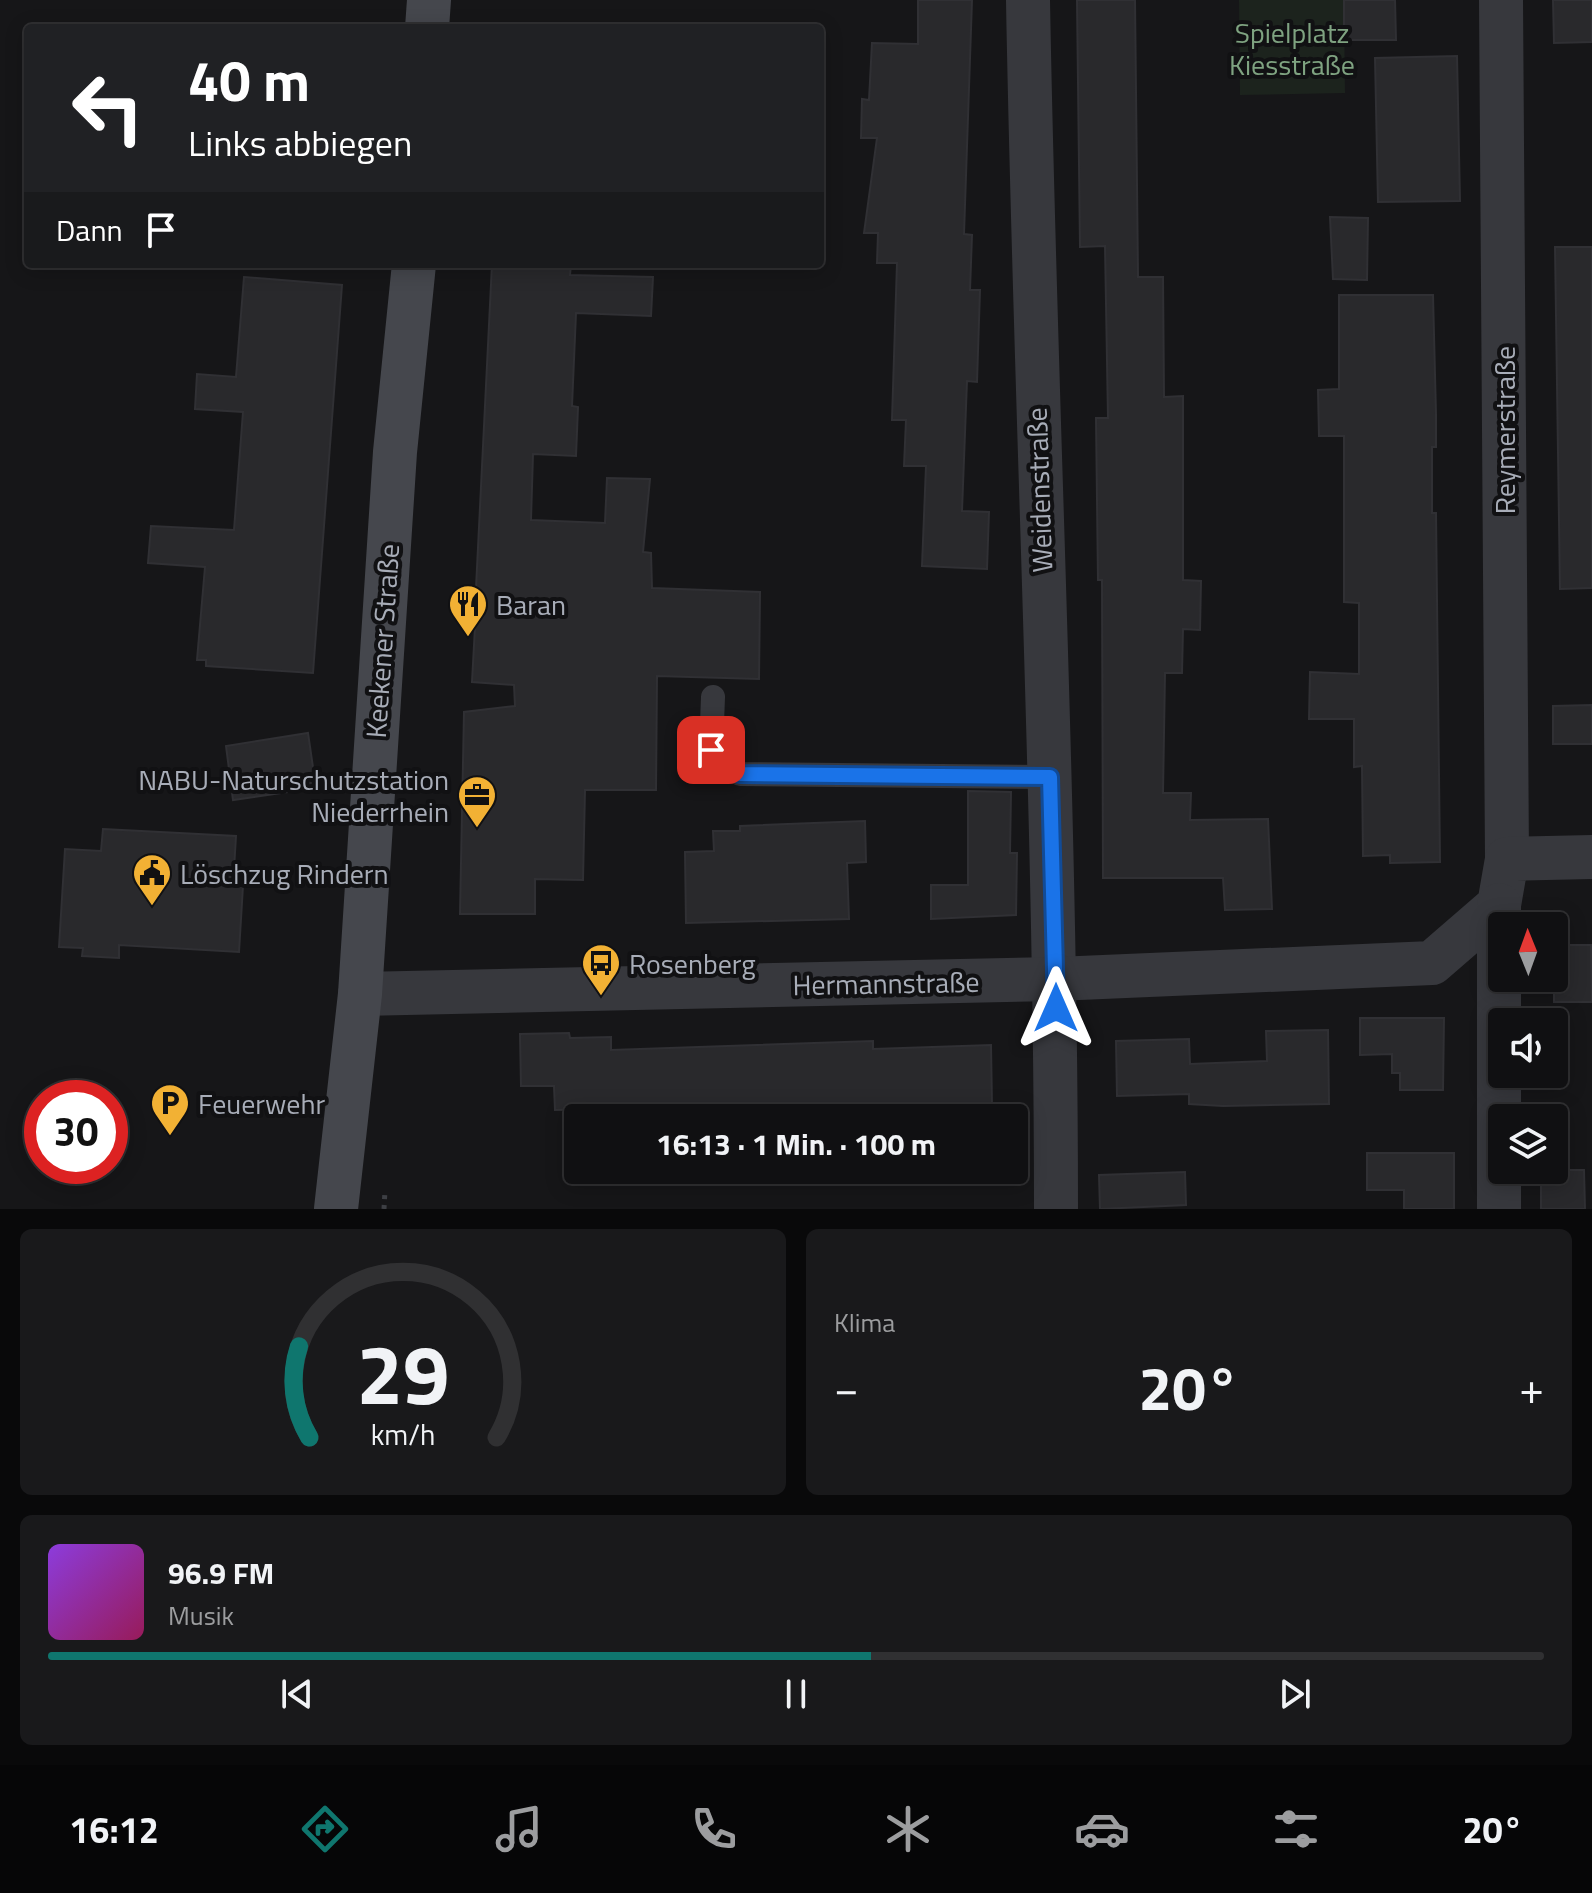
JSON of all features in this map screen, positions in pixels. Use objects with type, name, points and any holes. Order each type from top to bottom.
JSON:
[{"type":"main road","points":[[427,24],[429,0]]},
{"type":"main road","name":"Keekener Straße","points":[[336,1209],[360,994],[395,452],[414,268]]},
{"type":"street","name":"Weidenstraße","points":[[1028,0],[1034,357],[1056,979],[1056,1209]]},
{"type":"street","name":"Reymerstraße","points":[[1501,0],[1507,859]]},
{"type":"street","points":[[1499,1209],[1499,905],[1507,859],[1592,857]]},
{"type":"street","name":"Hermannstraße","points":[[360,994],[1056,979],[1432,963],[1499,905]]},
{"type":"lane","points":[[713,697],[711,750],[740,774],[1050,777]]},
{"type":"green space","name":"Spielplatz Kiesstraße","points":[[1239,0],[1344,0],[1345,93],[1240,95]]},
{"type":"building","points":[[918,0],[972,0],[964,234],[972,235],[970,290],[980,290],[977,382],[967,381],[962,511],[989,512],[987,569],[922,566],[926,466],[904,466],[906,420],[892,420],[897,263],[877,263],[878,233],[864,233],[877,138],[861,138],[862,99],[869,100],[872,43],[918,44]]},
{"type":"building","points":[[1077,0],[1135,0],[1138,277],[1163,277],[1164,397],[1183,396],[1183,580],[1201,581],[1200,630],[1183,629],[1182,673],[1165,673],[1163,793],[1191,793],[1190,820],[1268,819],[1272,909],[1225,910],[1223,878],[1103,878],[1102,580],[1098,580],[1096,418],[1108,418],[1105,246],[1080,247]]},
{"type":"building","points":[[1344,0],[1395,0],[1396,40],[1344,40]]},
{"type":"building","points":[[1553,0],[1592,0],[1592,42],[1554,43]]},
{"type":"building","points":[[1457,56],[1460,201],[1378,202],[1375,58]]},
{"type":"building","points":[[1330,217],[1368,218],[1367,280],[1333,279]]},
{"type":"building","points":[[1555,247],[1592,247],[1592,588],[1560,589]]},
{"type":"building","points":[[492,268],[571,268],[570,275],[653,277],[651,316],[576,313],[572,406],[578,407],[576,456],[533,454],[531,520],[605,523],[607,478],[650,479],[643,552],[651,553],[652,588],[760,592],[759,679],[657,676],[656,790],[585,790],[583,880],[535,879],[535,914],[460,914],[464,712],[515,706],[514,685],[472,682],[475,627],[470,626],[472,587],[476,588]]},
{"type":"building","points":[[244,277],[342,285],[313,673],[206,666],[206,660],[197,660],[205,567],[148,563],[151,526],[234,530],[243,412],[195,409],[197,374],[236,377]]},
{"type":"building","points":[[1339,295],[1433,295],[1436,447],[1432,447],[1432,513],[1436,513],[1440,862],[1390,863],[1390,855],[1363,856],[1362,766],[1354,767],[1354,719],[1309,719],[1310,672],[1359,674],[1359,603],[1344,602],[1344,436],[1319,436],[1318,390],[1339,389]]},
{"type":"building","points":[[1592,705],[1592,744],[1553,744],[1553,706]]},
{"type":"building","points":[[308,733],[316,788],[233,800],[226,746]]},
{"type":"building","points":[[968,791],[1011,792],[1010,853],[1017,853],[1016,915],[931,919],[931,885],[968,885]]},
{"type":"building","points":[[865,821],[866,862],[847,863],[849,919],[686,923],[685,852],[714,851],[713,831],[740,831],[740,826]]},
{"type":"building","name":"Löschzug Rindern","points":[[103,829],[236,836],[234,869],[244,869],[239,952],[119,945],[119,958],[82,956],[83,948],[59,947],[65,849],[101,851]]},
{"type":"building","points":[[1568,945],[1591,945],[1592,1002],[1554,1002],[1554,992],[1568,992]]},
{"type":"building","points":[[1360,1018],[1444,1018],[1443,1090],[1400,1090],[1400,1073],[1392,1073],[1392,1054],[1360,1055]]},
{"type":"building","points":[[1328,1030],[1329,1104],[1223,1106],[1189,1104],[1189,1094],[1117,1096],[1116,1041],[1189,1039],[1190,1064],[1267,1061],[1266,1031]]},
{"type":"building","points":[[569,1033],[570,1038],[611,1037],[611,1050],[873,1041],[873,1049],[991,1045],[992,1104],[564,1104],[564,1110],[555,1110],[554,1086],[521,1086],[520,1034]]},
{"type":"building","points":[[1367,1153],[1454,1153],[1454,1209],[1404,1209],[1404,1190],[1367,1190]]},
{"type":"building","points":[[1568,1170],[1584,1170],[1585,1209],[1541,1209],[1541,1184],[1568,1184]]},
{"type":"building","points":[[1185,1172],[1186,1205],[1100,1209],[1099,1175]]},
{"type":"place","name":"Baran","points":[[468,638]]},
{"type":"place","name":"NABU-Naturschutzstation Niederrhein","points":[[477,829]]},
{"type":"place","name":"Löschzug Rindern","points":[[152,907]]},
{"type":"place","name":"Rosenberg","points":[[601,997]]},
{"type":"place","name":"Feuerwehr","points":[[170,1137]]},
{"type":"route","points":[[711,750],[740,774],[1050,777],[1056,1008]]}]
